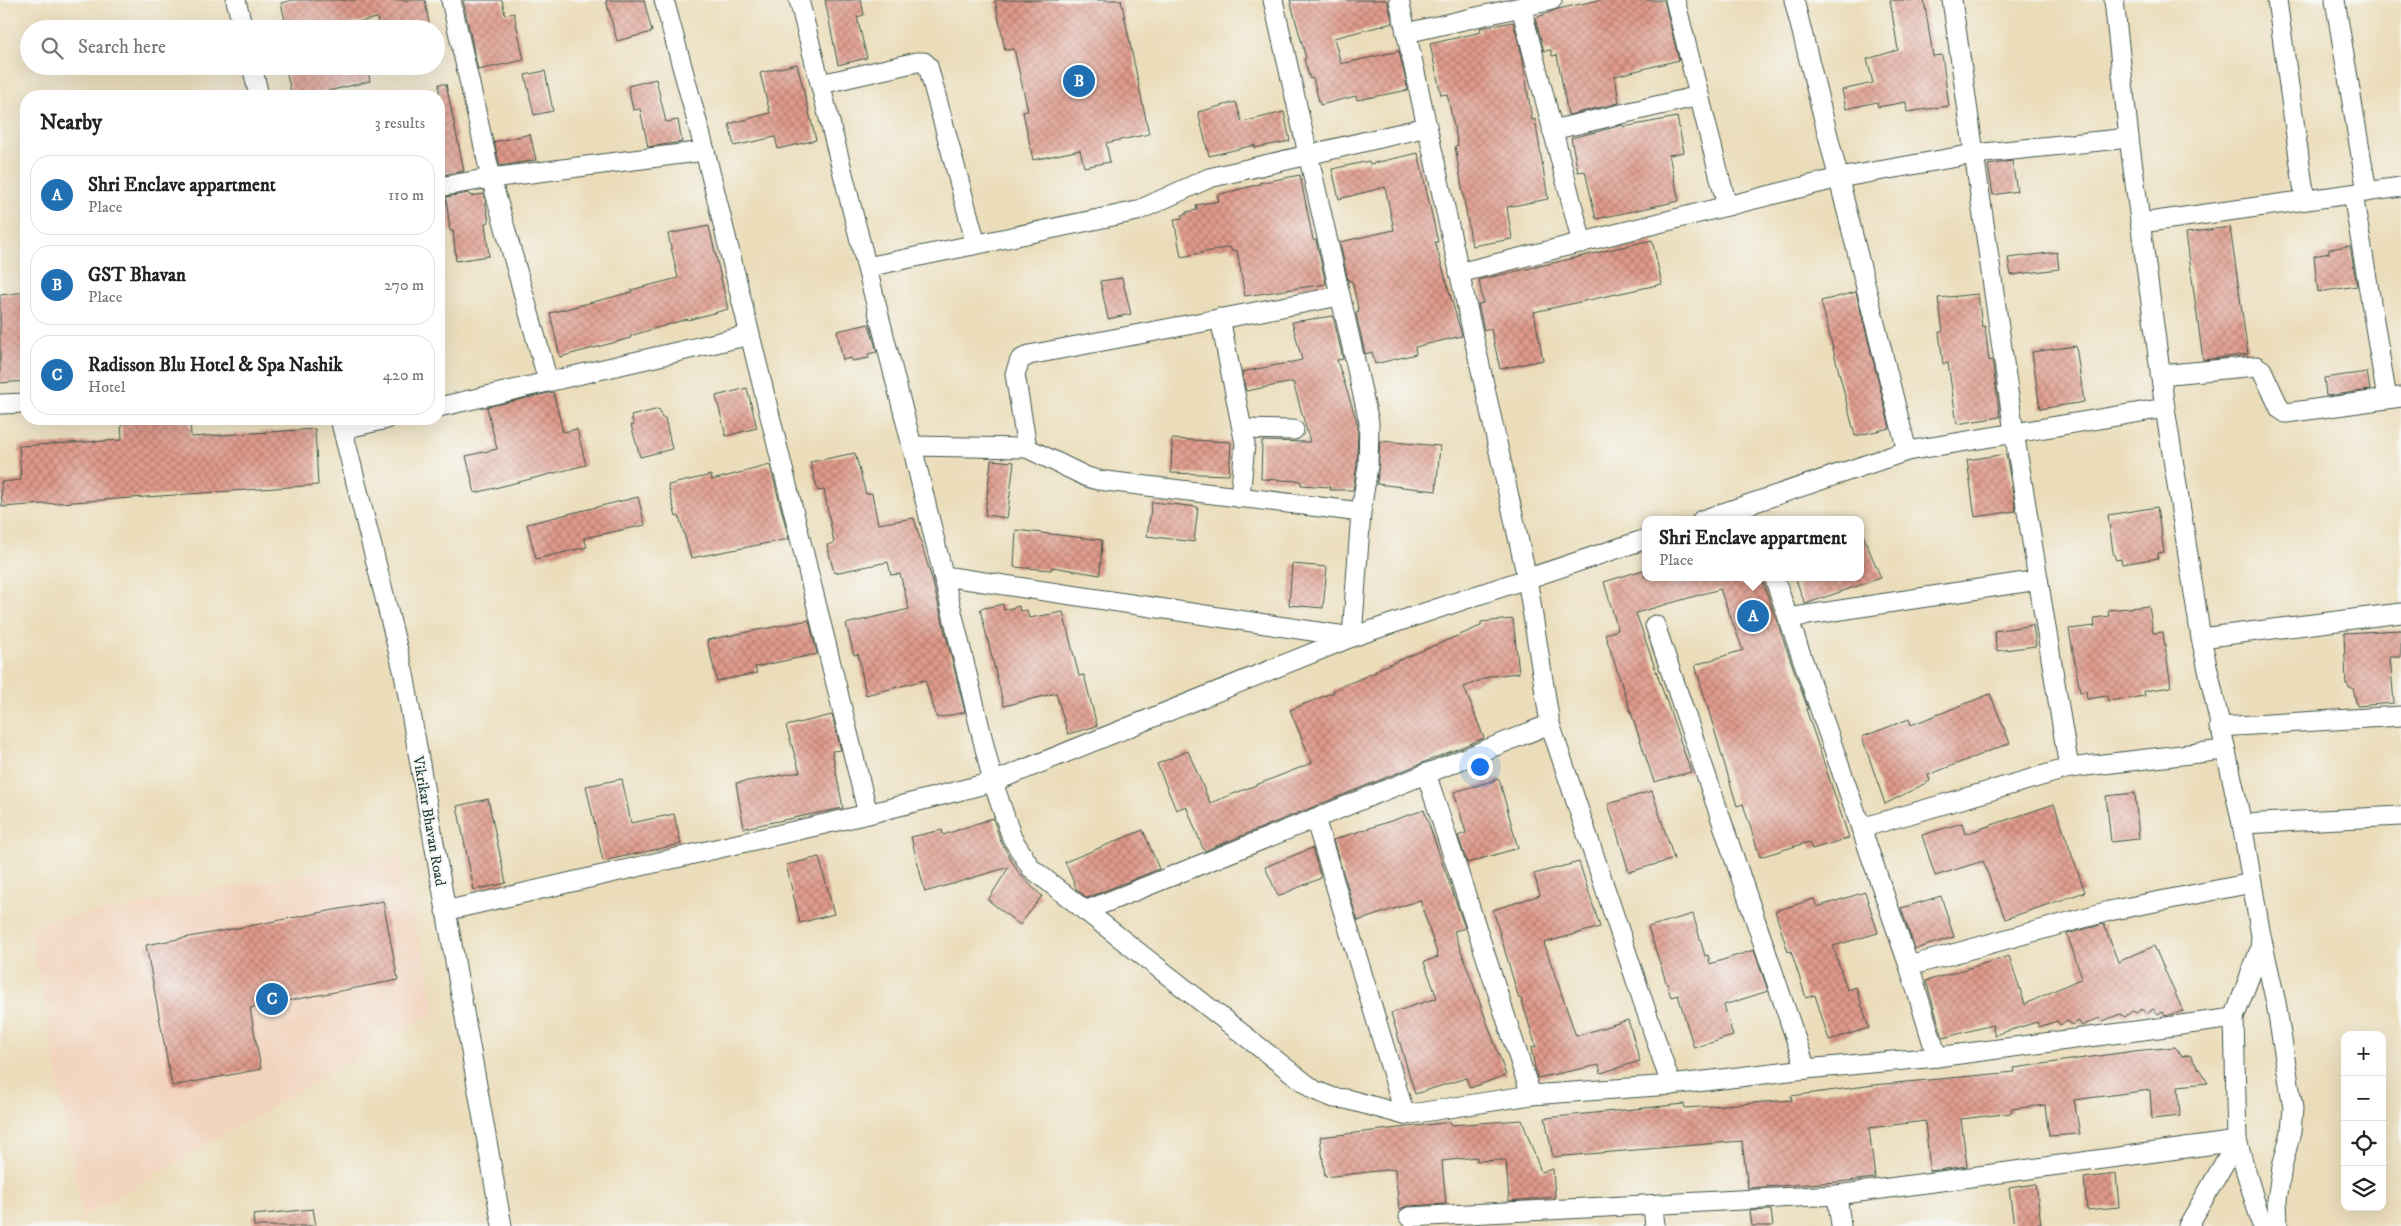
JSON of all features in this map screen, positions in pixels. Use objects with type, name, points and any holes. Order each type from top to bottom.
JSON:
[{"type":"street","points":[[236,0],[241,20]]},
{"type":"street","points":[[451,0],[491,178],[548,381]]},
{"type":"street","points":[[664,0],[705,151],[868,814]]},
{"type":"street","points":[[799,0],[912,446],[993,782],[1012,838],[1031,868],[1314,1090],[1334,1098],[1346,1099],[1405,1114],[1531,1095],[1671,1085],[1806,1069],[1937,1057],[2234,1018]]},
{"type":"street","points":[[1273,0],[1310,154],[1369,422],[1368,466],[1361,512],[1352,637]]},
{"type":"street","points":[[1399,0],[1527,578],[1550,724],[1671,1085]]},
{"type":"street","points":[[1406,33],[1552,0]]},
{"type":"street","points":[[1676,0],[1727,206]]},
{"type":"street","points":[[1794,0],[1907,451]]},
{"type":"street","points":[[1952,0],[2014,432],[2069,768]]},
{"type":"street","points":[[2114,0],[2128,138],[2165,408],[2202,638],[2219,727],[2242,824],[2276,1003],[2292,1108],[2290,1132],[2277,1200],[2278,1226]]},
{"type":"street","points":[[2277,0],[2305,200]]},
{"type":"street","points":[[2160,375],[2256,366],[2262,370],[2280,409],[2286,413],[2394,398],[2360,193],[2335,0]]},
{"type":"street","points":[[1520,7],[1582,243]]},
{"type":"street","points":[[821,84],[917,62],[924,62],[928,66],[976,244]]},
{"type":"street","points":[[254,75],[258,90]]},
{"type":"street","points":[[1552,130],[1699,96]]},
{"type":"street","points":[[867,267],[1137,211],[1208,178],[1426,127]]},
{"type":"street","points":[[1459,273],[1839,178],[1974,154],[2128,138]]},
{"type":"street","points":[[445,186],[491,178],[705,151]]},
{"type":"street","points":[[2141,223],[2401,187]]},
{"type":"street","points":[[1027,448],[1015,374],[1020,360],[1028,355],[1340,296]]},
{"type":"street","points":[[1220,318],[1243,429],[1245,457],[1240,498]]},
{"type":"street","points":[[445,406],[750,335]]},
{"type":"street","points":[[0,404],[20,403]]},
{"type":"street","points":[[1714,516],[1907,451],[2165,408]]},
{"type":"street","name":"Vikrikar Bhavan Road","points":[[341,425],[404,674],[445,911],[470,1037],[502,1226]]},
{"type":"street","points":[[1243,429],[1294,430]]},
{"type":"street","points":[[912,446],[1027,448],[1087,477],[1098,480],[1361,512]]},
{"type":"street","points":[[445,911],[868,814],[993,782],[1352,637],[1642,539]]},
{"type":"street","points":[[944,576],[1352,637]]},
{"type":"street","points":[[1788,618],[2038,580]]},
{"type":"street","points":[[1775,581],[1909,966],[1937,1057]]},
{"type":"street","points":[[2202,638],[2401,613]]},
{"type":"street","points":[[1655,625],[1806,1069]]},
{"type":"street","points":[[2219,727],[2401,716]]},
{"type":"street","points":[[1085,911],[1550,724]]},
{"type":"street","points":[[1861,828],[2069,768],[2224,750]]},
{"type":"street","points":[[1426,773],[1531,1095]]},
{"type":"street","points":[[2242,824],[2401,816]]},
{"type":"street","points":[[1315,818],[1405,1114]]},
{"type":"street","points":[[1909,966],[2109,911],[2252,883]]},
{"type":"street","points":[[2262,936],[2260,949],[2234,1018],[2237,1141],[2262,1226]]},
{"type":"street","points":[[1409,1217],[1837,1195],[2237,1141]]},
{"type":"street","points":[[2188,1226],[2237,1141]]},
{"type":"street","points":[[1837,1195],[1841,1226]]},
{"type":"street","points":[[1653,1205],[1655,1226]]},
{"type":"shaded area","points":[[400,855],[436,1011],[83,1217],[30,925]]},
{"type":"building","points":[[293,0],[425,0],[428,20],[377,20],[377,18],[368,20],[285,20],[281,3]]},
{"type":"building","points":[[463,0],[502,0],[505,15],[514,13],[524,60],[478,70]]},
{"type":"building","points":[[606,0],[644,0],[652,32],[617,41]]},
{"type":"building","points":[[825,0],[861,0],[864,15],[857,17],[867,58],[838,65]]},
{"type":"building","points":[[995,0],[1121,0],[1149,134],[1106,143],[1110,162],[1084,167],[1080,150],[1033,160],[1023,112],[1028,111],[1014,49],[1005,50]]},
{"type":"building","points":[[1290,0],[1387,0],[1393,23],[1334,38],[1341,64],[1399,51],[1408,90],[1357,100],[1356,96],[1320,105],[1313,78],[1310,79],[1304,59],[1306,58]]},
{"type":"building","points":[[1599,0],[1664,0],[1679,60],[1615,76],[1619,103],[1568,115],[1557,55],[1552,56],[1551,50],[1544,51],[1535,18],[1558,9]]},
{"type":"building","points":[[1890,0],[1924,0],[1933,56],[1942,55],[1949,106],[1907,112],[1906,102],[1878,107],[1877,102],[1846,109],[1842,90],[1873,83],[1867,59],[1898,50]]},
{"type":"building","points":[[1513,22],[1522,55],[1532,120],[1535,119],[1548,199],[1507,207],[1512,239],[1472,246],[1455,146],[1458,145],[1447,94],[1441,95],[1430,44],[1481,32],[1480,28]]},
{"type":"building","points":[[797,64],[816,140],[778,149],[775,137],[734,146],[729,124],[770,113],[760,73]]},
{"type":"building","points":[[545,71],[553,111],[534,115],[525,75]]},
{"type":"building","points":[[287,75],[369,75],[370,81],[333,90],[291,90]]},
{"type":"building","points":[[656,79],[666,122],[678,120],[682,142],[648,147],[640,109],[633,110],[628,86]]},
{"type":"building","points":[[439,84],[446,84],[464,171],[445,175],[445,90],[439,90]]},
{"type":"building","points":[[1236,102],[1242,122],[1284,112],[1290,141],[1255,148],[1255,145],[1209,156],[1198,112]]},
{"type":"building","points":[[1677,117],[1684,152],[1669,155],[1679,201],[1596,219],[1585,171],[1578,172],[1571,138],[1623,125],[1624,127]]},
{"type":"building","points":[[530,134],[536,160],[500,166],[494,142]]},
{"type":"building","points":[[1418,153],[1438,242],[1435,242],[1462,336],[1415,347],[1416,354],[1375,364],[1372,352],[1365,354],[1356,313],[1359,312],[1352,281],[1348,281],[1340,242],[1394,230],[1385,187],[1339,199],[1332,169],[1369,161],[1370,164]]},
{"type":"building","points":[[2012,161],[2017,191],[1993,195],[1988,165]]},
{"type":"building","points":[[1300,175],[1313,240],[1316,240],[1326,284],[1245,296],[1237,250],[1232,251],[1230,247],[1181,257],[1174,219],[1183,218],[1181,215],[1187,214],[1186,212],[1197,210],[1196,205],[1219,201],[1217,195],[1259,183]]},
{"type":"building","points":[[469,193],[470,196],[484,194],[489,222],[485,223],[489,256],[456,261],[453,231],[450,231],[446,197]]},
{"type":"building","points":[[709,226],[728,309],[687,319],[630,336],[631,338],[560,357],[550,313],[678,278],[668,234]]},
{"type":"building","points":[[2230,227],[2248,354],[2203,360],[2186,233]]},
{"type":"building","points":[[1652,240],[1662,284],[1534,312],[1543,360],[1500,369],[1491,329],[1484,330],[1478,304],[1483,303],[1479,280]]},
{"type":"building","points":[[2350,246],[2357,286],[2318,292],[2314,256],[2329,253],[2329,249]]},
{"type":"building","points":[[2057,252],[2059,269],[2011,275],[2008,258]]},
{"type":"building","points":[[1122,278],[1131,314],[1108,319],[1100,281]]},
{"type":"building","points":[[1856,292],[1890,428],[1855,436],[1821,301]]},
{"type":"building","points":[[20,293],[20,381],[0,383],[0,295]]},
{"type":"building","points":[[1978,294],[1982,327],[1985,326],[1989,361],[1992,360],[2000,417],[1957,424],[1948,363],[1943,364],[1939,332],[1943,332],[1938,298]]},
{"type":"building","points":[[1333,316],[1343,359],[1337,360],[1358,425],[1357,465],[1353,490],[1330,490],[1330,487],[1301,485],[1301,481],[1261,479],[1262,441],[1310,442],[1293,382],[1246,391],[1242,372],[1302,360],[1292,322]]},
{"type":"building","points":[[869,324],[877,352],[868,354],[869,358],[852,361],[851,358],[843,360],[837,331]]},
{"type":"building","points":[[2076,346],[2084,402],[2040,409],[2032,352]]},
{"type":"building","points":[[2367,372],[2370,390],[2326,396],[2324,378]]},
{"type":"building","points":[[747,388],[757,428],[726,436],[716,396]]},
{"type":"building","points":[[553,392],[563,432],[577,429],[586,465],[475,493],[466,456],[497,449],[487,407]]},
{"type":"building","points":[[659,409],[662,418],[665,418],[672,449],[640,457],[631,425],[634,425],[631,416]]},
{"type":"building","points":[[121,425],[190,425],[191,437],[315,429],[318,485],[2,507],[1,482],[21,480],[19,446],[122,440]]},
{"type":"building","points":[[1172,439],[1231,442],[1229,475],[1171,473]]},
{"type":"building","points":[[1380,441],[1440,446],[1436,491],[1377,484]]},
{"type":"building","points":[[855,453],[866,494],[872,493],[878,524],[914,518],[933,583],[965,712],[937,718],[925,680],[866,695],[858,654],[854,655],[846,624],[909,609],[900,574],[891,575],[888,562],[834,573],[827,545],[834,543],[824,490],[818,491],[810,462]]},
{"type":"building","points":[[2006,454],[2016,511],[1975,517],[1967,460]]},
{"type":"building","points":[[991,460],[1014,462],[1007,518],[985,515]]},
{"type":"building","points":[[770,465],[789,539],[691,558],[679,516],[676,517],[668,485],[711,475],[712,480]]},
{"type":"building","points":[[638,497],[645,525],[584,538],[587,547],[536,559],[527,524]]},
{"type":"building","points":[[1152,502],[1198,507],[1194,542],[1147,536]]},
{"type":"building","points":[[2157,507],[2164,552],[2158,553],[2158,558],[2122,564],[2121,559],[2116,560],[2113,552],[2108,515]]},
{"type":"building","points":[[1016,530],[1102,540],[1100,575],[1052,567],[1051,570],[1014,567]]},
{"type":"building","points":[[1864,538],[1881,578],[1805,604],[1796,581],[1864,581]]},
{"type":"building","points":[[1292,564],[1327,567],[1323,608],[1289,605]]},
{"type":"building","points":[[1642,570],[1642,581],[1762,581],[1808,709],[1806,709],[1849,838],[1812,849],[1809,842],[1760,857],[1743,804],[1737,806],[1695,665],[1743,650],[1720,589],[1636,613],[1691,772],[1654,782],[1605,634],[1618,630],[1604,582]]},
{"type":"building","points":[[1003,604],[1004,610],[1019,606],[1020,611],[1027,610],[1029,618],[1063,612],[1079,676],[1084,675],[1097,726],[1068,734],[1056,693],[1004,706],[980,609]]},
{"type":"building","points":[[2149,606],[2153,633],[2163,632],[2171,687],[2144,691],[2145,696],[2108,701],[2107,696],[2087,699],[2086,691],[2080,692],[2069,629],[2095,626],[2094,618],[2109,616],[2108,610]]},
{"type":"building","points":[[1513,619],[1519,673],[1491,676],[1464,687],[1484,738],[1204,851],[1186,806],[1176,810],[1157,764],[1188,751],[1210,803],[1312,763],[1290,710],[1334,692],[1333,690],[1376,672],[1376,670],[1481,626],[1481,622]]},
{"type":"building","points":[[809,620],[817,654],[755,667],[757,673],[717,681],[707,640]]},
{"type":"building","points":[[2033,625],[2036,646],[1997,651],[1994,631]]},
{"type":"building","points":[[2401,630],[2401,657],[2390,657],[2394,703],[2357,706],[2353,688],[2349,688],[2348,684],[2346,684],[2344,633]]},
{"type":"building","points":[[1990,694],[2010,743],[1928,775],[1930,781],[1885,804],[1862,737],[1909,719],[1911,725]]},
{"type":"building","points":[[832,715],[841,750],[832,751],[843,808],[744,828],[736,783],[800,772],[786,726]]},
{"type":"building","points":[[622,779],[631,823],[674,814],[681,844],[603,861],[586,786]]},
{"type":"building","points":[[1499,779],[1518,848],[1467,863],[1458,836],[1466,833],[1454,792]]},
{"type":"building","points":[[1652,791],[1674,859],[1629,872],[1608,804]]},
{"type":"building","points":[[2135,793],[2139,839],[2111,842],[2106,796]]},
{"type":"building","points":[[488,799],[506,883],[474,890],[457,806]]},
{"type":"building","points":[[2054,804],[2085,892],[2005,919],[1983,861],[1935,876],[1922,835],[1962,823],[1965,834]]},
{"type":"building","points":[[1424,810],[1465,928],[1454,931],[1506,1075],[1470,1088],[1466,1078],[1415,1094],[1391,1013],[1437,998],[1424,962],[1438,957],[1420,900],[1358,921],[1333,840]]},
{"type":"building","points":[[993,818],[1001,842],[1020,875],[1042,896],[1020,925],[988,900],[1009,867],[925,892],[911,837],[942,830],[943,835]]},
{"type":"building","points":[[1143,830],[1159,869],[1087,898],[1077,890],[1065,862]]},
{"type":"building","points":[[1312,848],[1321,878],[1278,896],[1265,867]]},
{"type":"building","points":[[819,857],[834,914],[800,923],[786,865]]},
{"type":"building","points":[[1579,862],[1600,927],[1544,943],[1576,1036],[1628,1020],[1640,1061],[1601,1073],[1599,1065],[1537,1078],[1531,1048],[1536,1047],[1521,998],[1519,999],[1493,910],[1540,895],[1534,874]]},
{"type":"building","points":[[1865,892],[1878,933],[1833,946],[1847,990],[1856,987],[1869,1028],[1829,1040],[1815,995],[1806,998],[1791,951],[1788,952],[1775,911],[1814,899],[1817,907]]},
{"type":"building","points":[[1941,896],[1954,937],[1915,949],[1901,908]]},
{"type":"building","points":[[383,901],[398,980],[250,1008],[261,1069],[172,1086],[146,945]]},
{"type":"building","points":[[1693,914],[1705,956],[1708,955],[1710,964],[1754,950],[1768,991],[1724,1005],[1733,1036],[1694,1048],[1678,995],[1671,997],[1648,927]]},
{"type":"building","points":[[2104,924],[2118,962],[2154,946],[2183,1011],[2165,1016],[2163,1012],[2158,1014],[2153,1009],[2147,1013],[2142,1009],[2136,1013],[2132,1011],[2125,1017],[2120,1014],[2103,1021],[2099,1018],[2082,1026],[2079,1021],[2072,1025],[2068,1021],[2060,1025],[2057,1021],[2039,1027],[2037,1022],[1995,1035],[1992,1025],[1943,1038],[1926,981],[2009,956],[2025,1004],[2082,978],[2067,934]]},
{"type":"building","points":[[2175,1047],[2182,1056],[2190,1055],[2208,1083],[2178,1086],[2180,1116],[2152,1119],[2150,1090],[2074,1100],[2080,1134],[2049,1136],[2045,1105],[2011,1109],[2012,1113],[1961,1119],[1967,1166],[1930,1171],[1925,1121],[1869,1128],[1875,1178],[1748,1188],[1742,1141],[1553,1157],[1545,1118],[1684,1104],[1685,1108],[1792,1100],[1791,1096],[1874,1085],[2015,1072],[2014,1068]]},
{"type":"building","points":[[1522,1120],[1541,1172],[1553,1169],[1555,1197],[1509,1201],[1506,1160],[1477,1161],[1477,1157],[1442,1161],[1446,1204],[1408,1206],[1399,1209],[1395,1169],[1325,1177],[1320,1137],[1451,1122],[1451,1125]]},
{"type":"building","points":[[2116,1174],[2119,1207],[2087,1210],[2084,1178]]},
{"type":"building","points":[[2036,1184],[2041,1224],[2014,1226],[2009,1188]]},
{"type":"building","points":[[313,1209],[316,1226],[254,1226],[253,1215]]},
{"type":"building","points":[[1771,1210],[1773,1226],[1752,1226],[1750,1211]]},
{"type":"place","name":"GST Bhavan","points":[[1079,81]]},
{"type":"place","name":"Shri Enclave appartment","points":[[1753,616]]},
{"type":"place","name":"Radisson Blu Hotel & Spa Nashik","points":[[272,999]]}]
